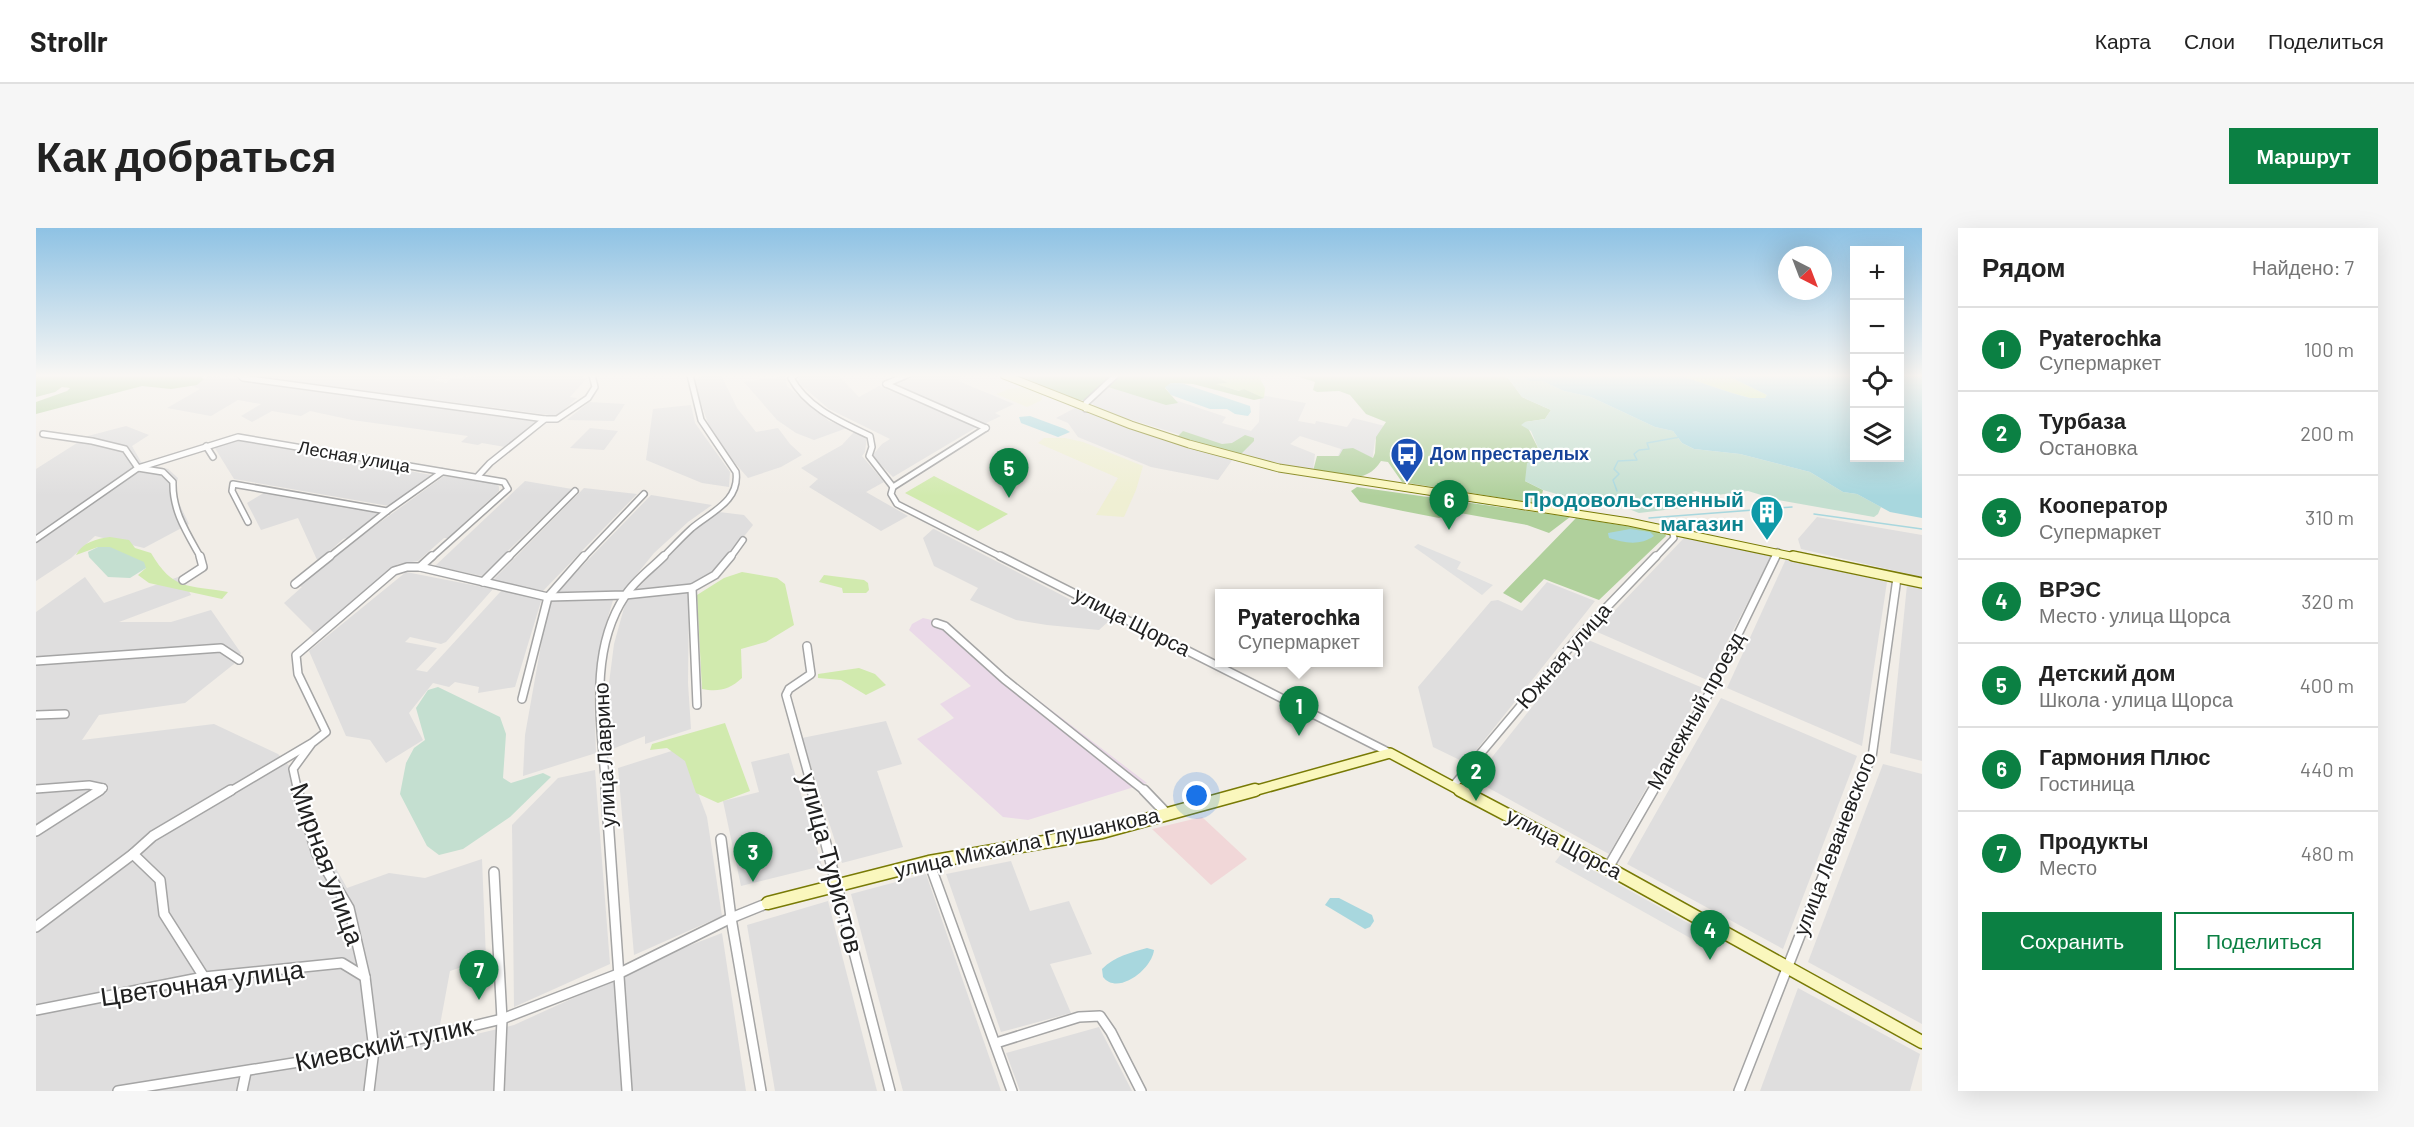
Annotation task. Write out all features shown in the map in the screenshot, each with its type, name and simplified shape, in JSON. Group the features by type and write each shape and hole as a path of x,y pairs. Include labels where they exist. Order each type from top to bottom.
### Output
{"main road":[{"path":"1104,415 1189,444 1301,472 1629,522 1922,584"},
{"name":"улица Щорса","path":"1390,753 1454,785 1789,966 1922,1042"},
{"name":"улица Михаила Глушанкова","path":"768,903 929,862 1102,832 1390,753"}],"street":[{"path":"518,415 557,419 563,415"},
{"name":"улица Лаврино","path":"627,1091 599,687 607,633 625,595 692,528 731,498 737,480 736,472 700,415"},
{"name":"улица Щорса","path":"830,415 870,436 872,447 869,456 892,486 891,494 897,504 1215,665"},
{"path":"892,486 986,428 957,415"},
{"path":"478,476 490,463 545,419"},
{"path":"43,434 92,441 124,449 138,468 163,472 173,482 171,494 181,522 204,562 199,571 183,580"},
{"name":"Лесная улица","path":"36,539 138,468 238,437 504,482 508,489 420,567"},
{"path":"206,446 213,457"},
{"path":"295,584 387,511 442,472"},
{"path":"248,522 232,491 233,484 387,511"},
{"path":"483,582 575,491"},
{"path":"522,699 548,597 558,583 644,494"},
{"name":"Южная улица","path":"1454,785 1581,634 1674,538 1672,530"},
{"path":"420,567 548,597 625,595 703,585 720,572 743,540"},
{"name":"Манежный проезд","path":"1608,868 1711,690 1778,552"},
{"name":"Мирная улица","path":"369,1091 375,1050 365,977 349,908 317,854 300,804 293,769 312,743 326,732 298,674 297,655 394,571 407,567 420,567"},
{"name":"улица Леваневского","path":"1739,1091 1848,810 1872,757 1897,578"},
{"path":"692,588 697,705"},
{"path":"936,623 945,626 1004,679 1147,792 1167,814"},
{"name":"улица Туристов","path":"807,646 811,674 789,689 786,696 838,884 890,1091"},
{"path":"36,661 221,648 239,660"},
{"name":"улица Щорса","path":"1220,667 1390,753"},
{"path":"36,715 65,714"},
{"path":"36,927 133,854 153,836 312,743"},
{"path":"36,789 89,785 104,788 36,831"},
{"path":"721,839 731,918 761,1091"},
{"path":"133,854 160,880 164,914 204,977"},
{"path":"929,862 1012,1091"},
{"path":"494,872 502,1019 499,1091"},
{"name":"Киевский тупик","path":"118,1091 155,1088 375,1050 502,1019 618,974 731,918 768,903"},
{"name":"Цветочная улица","path":"36,1010 204,977 342,963 365,977"},
{"path":"996,1043 1079,1017 1100,1016 1111,1032 1141,1091"},
{"path":"242,1091 246,1072"}],"shaded area":[{"path":"242,415 264,415 252,422"},
{"path":"330,415 499,415 540,421 505,447 461,442 468,436"},
{"path":"573,415 618,415 614,421 567,420"},
{"path":"652,415 693,415 695,423 730,472 729,487 702,483 646,460"},
{"path":"705,415 743,415 756,432 778,428 802,455 781,467 748,478 721,447"},
{"path":"773,415 822,415 829,421 847,428 814,440 796,433"},
{"path":"842,415 949,415 977,427 893,477 872,456 882,444 890,439"},
{"path":"964,415 1001,416 984,424"},
{"path":"1061,415 1094,415 1130,429 1233,459 1218,480 1151,467 1078,437 1068,423 1056,418"},
{"path":"1117,415 1221,415 1226,417 1222,423 1251,431 1259,422 1259,415 1301,415 1298,421 1315,424 1316,421 1347,427 1353,418 1385,426 1375,440 1372,462 1338,456 1341,449 1300,436 1290,444 1315,454 1313,470 1263,460"},
{"path":"126,426 149,435 132,446 141,462 168,469 178,478 174,493 189,524 144,548 95,536 71,558 36,581 36,469 88,436"},
{"path":"590,428 618,431 604,450 570,448"},
{"path":"854,432 867,436 865,452 862,456 884,482 866,492 908,516 881,531 809,487 818,479 801,468 842,445"},
{"path":"236,439 431,475 389,506 234,479 213,445"},
{"path":"444,476 497,484 499,491 448,538 444,538 418,561 398,564 314,633 284,603 302,587 298,586 357,539"},
{"path":"525,481 572,489 482,576 435,566"},
{"path":"584,488 637,494 543,591 493,580"},
{"path":"267,491 380,514 353,536 343,539 318,562 298,518 261,530 247,503"},
{"path":"651,495 712,505 688,522 654,553 623,591 557,592"},
{"path":"719,512 744,515 753,525 716,572 702,583 637,589 696,527"},
{"path":"1817,517 1922,535 1922,577 1801,549 1798,539"},
{"path":"933,529 1110,620 1099,630 1047,625 1016,620 970,600 978,588 934,566 923,538"},
{"path":"1685,537 1772,556 1707,680 1595,631"},
{"path":"1418,544 1461,562 1457,569 1493,585 1482,595 1414,547"},
{"path":"1786,559 1887,582 1862,746 1727,688"},
{"path":"406,572 493,589 446,642 441,644 410,637 405,642 437,648 416,670 427,672 501,591 542,598 515,687 478,693 479,687 455,682 449,687 433,683 409,713 423,740 386,763 370,740 346,736 309,651"},
{"path":"181,576 191,595 119,622 171,622 211,610 241,653 234,664 185,703 99,715 82,740 214,724 278,754 298,775 325,849 347,888 389,873 425,878 482,859 486,959 450,971 439,1043 514,1025 683,948 722,933 746,1091 36,1091 36,612 85,577 104,603"},
{"path":"1547,582 1595,601 1466,763 1433,747 1418,687 1491,601 1498,600 1522,611"},
{"path":"1907,585 1922,587 1922,761 1890,753"},
{"path":"689,592 688,683 691,729 645,744 645,736 610,750 608,691 614,644 627,597"},
{"path":"614,597 602,637 594,694 596,753 523,776 525,735 549,600"},
{"path":"923,618 949,624 995,667 1147,783 1028,820 1003,817 917,739 954,718 940,704 971,686 909,630 912,624"},
{"path":"1586,639 1703,688 1609,854 1474,780"},
{"path":"1721,698 1857,756 1783,949 1627,864"},
{"path":"886,721 902,764 877,771 903,847 842,863 802,738"},
{"path":"681,748 707,817 722,916 634,955 618,768"},
{"path":"789,753 822,866 741,886 723,801 759,792 751,762"},
{"path":"1883,764 1922,774 1922,1024 1808,962"},
{"path":"595,770 610,964 514,1007 512,825 558,778"},
{"path":"1202,817 1247,859 1211,885 1152,829"},
{"path":"1562,853 1713,937 1708,948 1555,862"},
{"path":"1011,861 1030,911 1069,901 1092,954 1050,964 1071,1013 1001,1032 946,874"},
{"path":"926,874 1001,1091 903,1091 851,894"},
{"path":"828,901 877,1091 775,1091 747,925"},
{"path":"1798,988 1920,1054 1910,1091 1760,1091"},
{"path":"1099,1027 1132,1091 1020,1091 1006,1053"}],"green space":[{"path":"1369,415 1547,415 1545,419 1525,422 1539,450 1552,458 1525,481 1543,490 1540,504 1402,482 1388,462 1381,461 1375,469 1359,477 1313,471 1317,456 1339,456 1343,449 1353,448 1373,458 1376,437 1386,422"},
{"path":"1547,415 1630,415 1655,427 1673,431 1682,443 1694,449 1740,454 1810,472 1843,492 1857,494 1881,507 1874,517 1778,500 1748,491 1709,496 1696,491 1692,492 1707,505 1639,513 1624,507 1591,504 1543,490 1525,481 1527,463 1537,458 1548,460 1551,457 1539,450 1531,431 1521,425 1525,422 1545,419"},
{"path":"1183,431 1222,444 1232,443 1245,435 1254,438 1254,441 1241,454 1236,455 1187,442 1178,436"},
{"path":"1044,438 1065,438 1083,442 1143,466 1136,490 1124,517 1096,515 1118,478 1038,443"},
{"path":"934,476 1008,514 978,531 905,493"},
{"path":"1357,487 1570,517 1549,533 1527,525 1460,513 1439,518 1360,502 1351,491"},
{"path":"1576,518 1664,532 1666,536 1599,600 1544,579 1521,603 1503,593"},
{"path":"110,537 129,540 135,548 151,553 167,574 183,584 228,592 222,599 149,583 138,575 146,568 98,547 76,555 90,542"},
{"path":"98,547 110,547 144,562 146,568 130,578 108,577 89,557 88,552"},
{"path":"742,572 777,578 785,584 794,625 766,642 741,649 742,678 733,685 723,689 702,689 697,595 724,578"},
{"path":"824,575 864,580 868,583 869,590 866,593 843,593 842,588 819,582"},
{"path":"859,668 875,674 886,685 866,695 841,680 818,678 818,674"},
{"path":"438,687 500,717 506,734 503,778 511,783 543,773 551,777 510,817 463,849 439,855 427,846 400,794 406,763 414,748 425,740 416,708 428,690"},
{"path":"725,723 750,791 718,803 696,793 685,761 667,748 650,750 652,744"}],"water":[{"path":"1630,415 1850,415 1850,462 1904,462 1904,415 1922,415 1922,518 1890,512 1857,494 1843,492 1810,472 1740,454 1694,449 1682,443 1673,431 1655,427"},
{"path":"1030,416 1070,432 1058,437 1021,423 1019,417"},
{"path":"1630,529 1650,532 1654,536 1632,543 1609,538 1608,533"},
{"path":"1330,898 1339,898 1372,915 1374,921 1370,927 1365,929 1325,905"},
{"path":"1147,948 1154,950 1152,957 1141,972 1133,978 1117,983 1109,982 1103,977 1102,969 1112,961"}],"waterway":[{"path":"1617,491 1613,480 1619,474 1614,469 1618,461 1637,460 1634,454 1639,450 1649,449 1647,443 1680,437"},
{"path":"1435,495 1460,500"},
{"path":"1473,502 1518,508"},
{"path":"1649,518 1792,507"},
{"path":"1814,514 1922,529"}],"place":[{"name":"Дом престарелых","path":"1407,483"},
{"name":"Детский дом","path":"1009,498"},
{"name":"Гармония Плюс","path":"1449,530"},
{"name":"Продовольственный магазин","path":"1767,541"},
{"name":"Pyaterochka","path":"1299,736"},
{"name":"Турбаза","path":"1476,801"},
{"name":"Кооператор","path":"753,882"},
{"name":"ВРЭС","path":"1710,960"},
{"name":"Продукты","path":"479,1000"}]}
